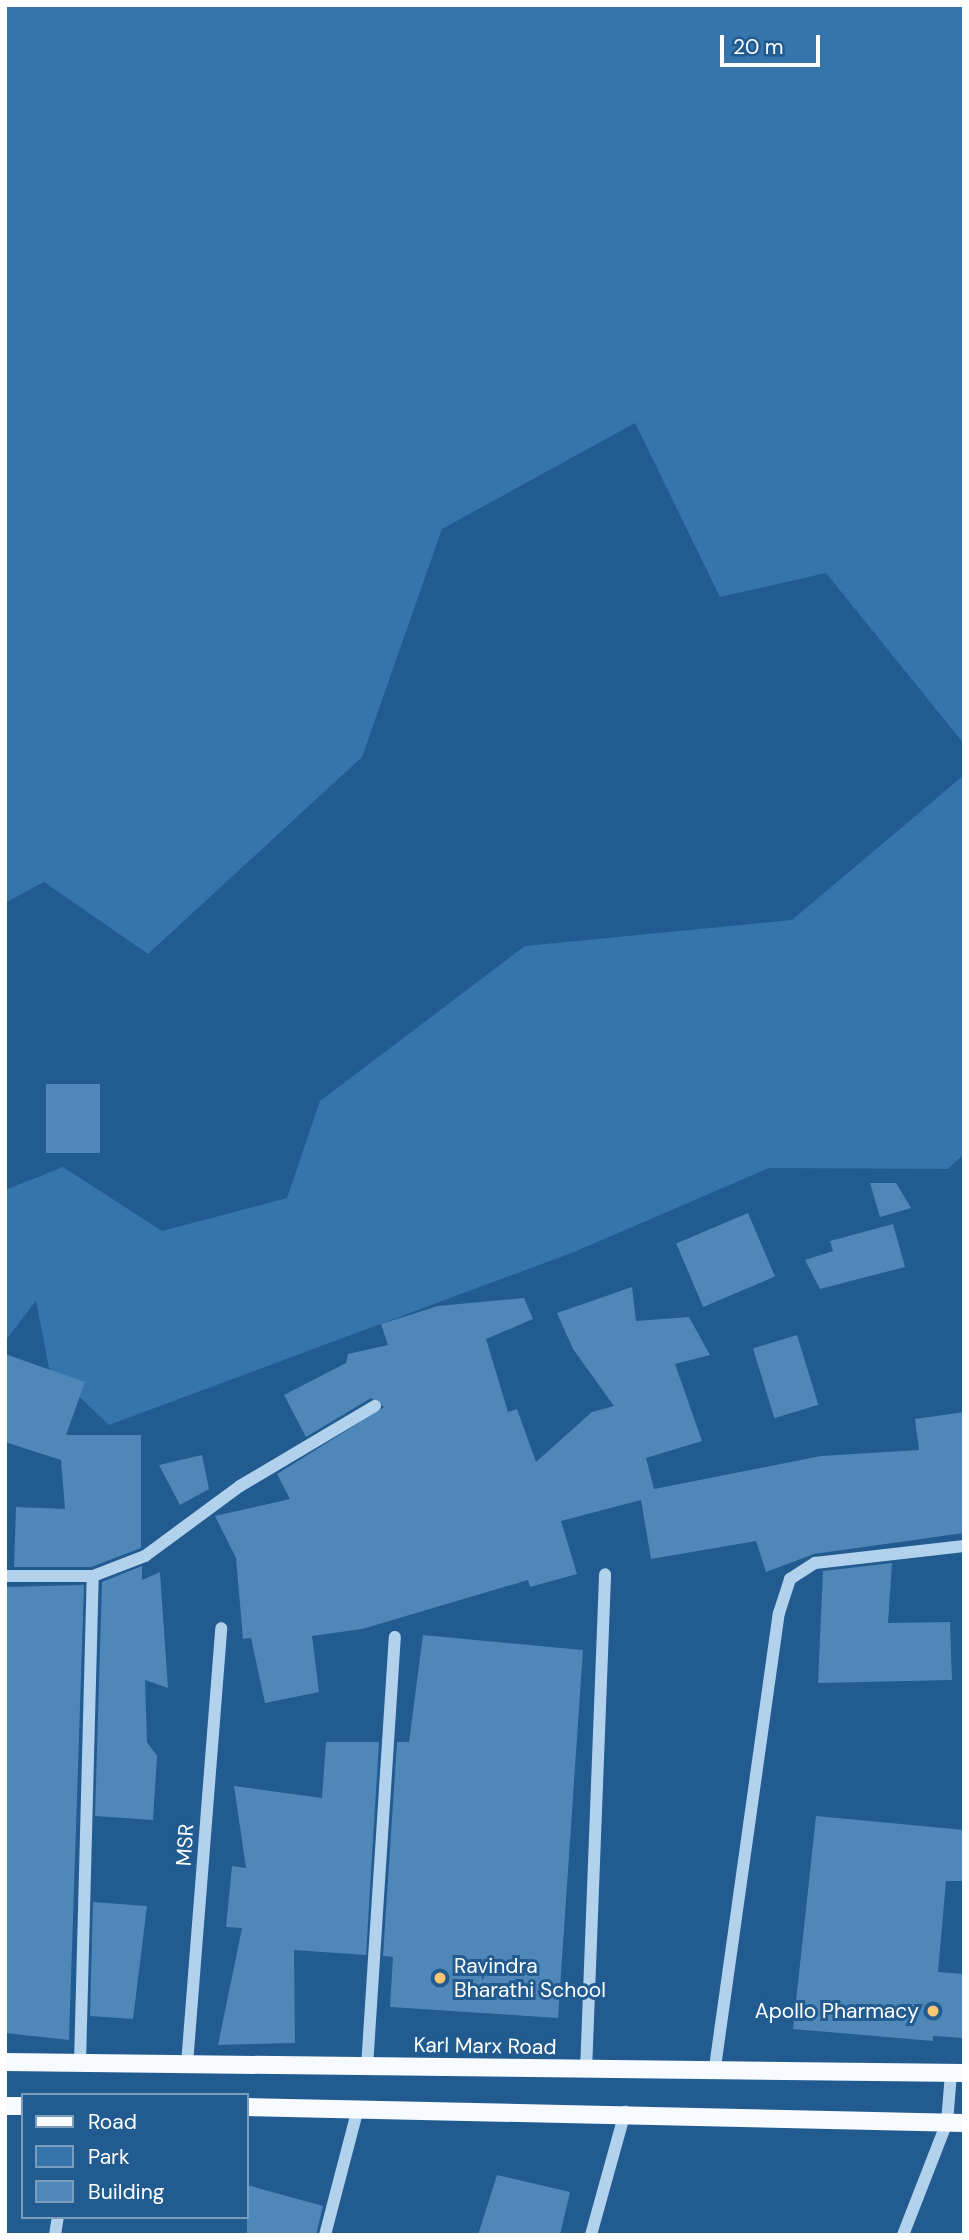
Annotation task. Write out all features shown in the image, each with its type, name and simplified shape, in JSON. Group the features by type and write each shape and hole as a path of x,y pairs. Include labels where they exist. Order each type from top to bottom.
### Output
{"main road":[{"name":"Karl Marx Road","path":"5,2062 586,2071 715,2067 957,2073"},
{"path":"248,2107 625,2112 956,2122"}],"street":[{"path":"5,1576 93,1576 145,1556 240,1486 375,1406"},
{"path":"715,2067 779,1613 790,1579 815,1563 964,1546"},
{"path":"586,2071 605,1574"},
{"path":"80,2063 93,1576"},
{"name":"MSR","path":"187,2064 221,1628"},
{"path":"367,2067 395,1637"},
{"path":"903,2235 956,2122 957,2073"},
{"path":"325,2235 358,2109"},
{"path":"591,2235 625,2112"}],"green space":[{"path":"5,5 964,5 964,744 826,573 720,597 635,423 442,529 362,757 148,954 44,882 5,903"},
{"path":"964,775 964,1154 948,1169 769,1168 574,1252 109,1425 49,1368 36,1301 5,1341 5,1190 63,1167 162,1231 287,1198 320,1101 525,946 792,920"}],"building":[{"path":"46,1084 100,1084 100,1153 46,1153"},
{"path":"870,1183 896,1183 911,1208 880,1217"},
{"path":"748,1213 775,1277 703,1307 676,1243"},
{"path":"893,1224 905,1267 820,1289 805,1260 833,1251 830,1241"},
{"path":"632,1287 636,1321 689,1317 710,1355 675,1364 702,1441 646,1458 654,1489 821,1456 919,1450 915,1419 964,1412 964,1533 814,1554 766,1572 756,1541 651,1559 641,1500 561,1521 577,1574 530,1587 528,1580 362,1629 312,1636 319,1692 265,1703 251,1638 243,1639 236,1558 215,1516 290,1499 277,1474 384,1407 371,1398 306,1437 284,1395 346,1363 348,1354 388,1345 381,1324 438,1306 524,1298 533,1319 486,1339 508,1412 517,1409 536,1462 592,1412 614,1406 573,1349 557,1313"},
{"path":"797,1335 818,1405 774,1418 753,1348"},
{"path":"5,1354 85,1382 66,1435 141,1435 141,1548 91,1567 14,1567 16,1507 65,1509 61,1460 5,1442"},
{"path":"202,1455 209,1489 180,1505 159,1465"},
{"path":"892,1563 888,1623 950,1622 952,1680 818,1683 823,1571"},
{"path":"142,1566 142,1580 160,1572 168,1688 145,1680 147,1742 157,1756 153,1820 95,1816 102,1582"},
{"path":"84,1585 69,2040 5,2033 5,1587"},
{"path":"423,1635 583,1650 558,2018 390,2007 393,1957 383,1956 397,1742 409,1742"},
{"path":"326,1742 379,1742 366,1955 294,1950 295,2043 218,2045 242,1928 226,1927 232,1866 246,1868 234,1786 322,1798"},
{"path":"816,1816 964,1830 964,1881 946,1881 938,1972 964,1974 964,2038 933,2036 933,2041 793,2029"},
{"path":"93,1902 147,1906 133,2019 90,2016"},
{"path":"497,2175 570,2192 560,2235 478,2235"},
{"path":"248,2185 323,2206 316,2235 247,2235"}],"place":[{"name":"Ravindra Bharathi School","path":"440,1978"},
{"name":"Apollo Pharmacy","path":"933,2011"}]}
